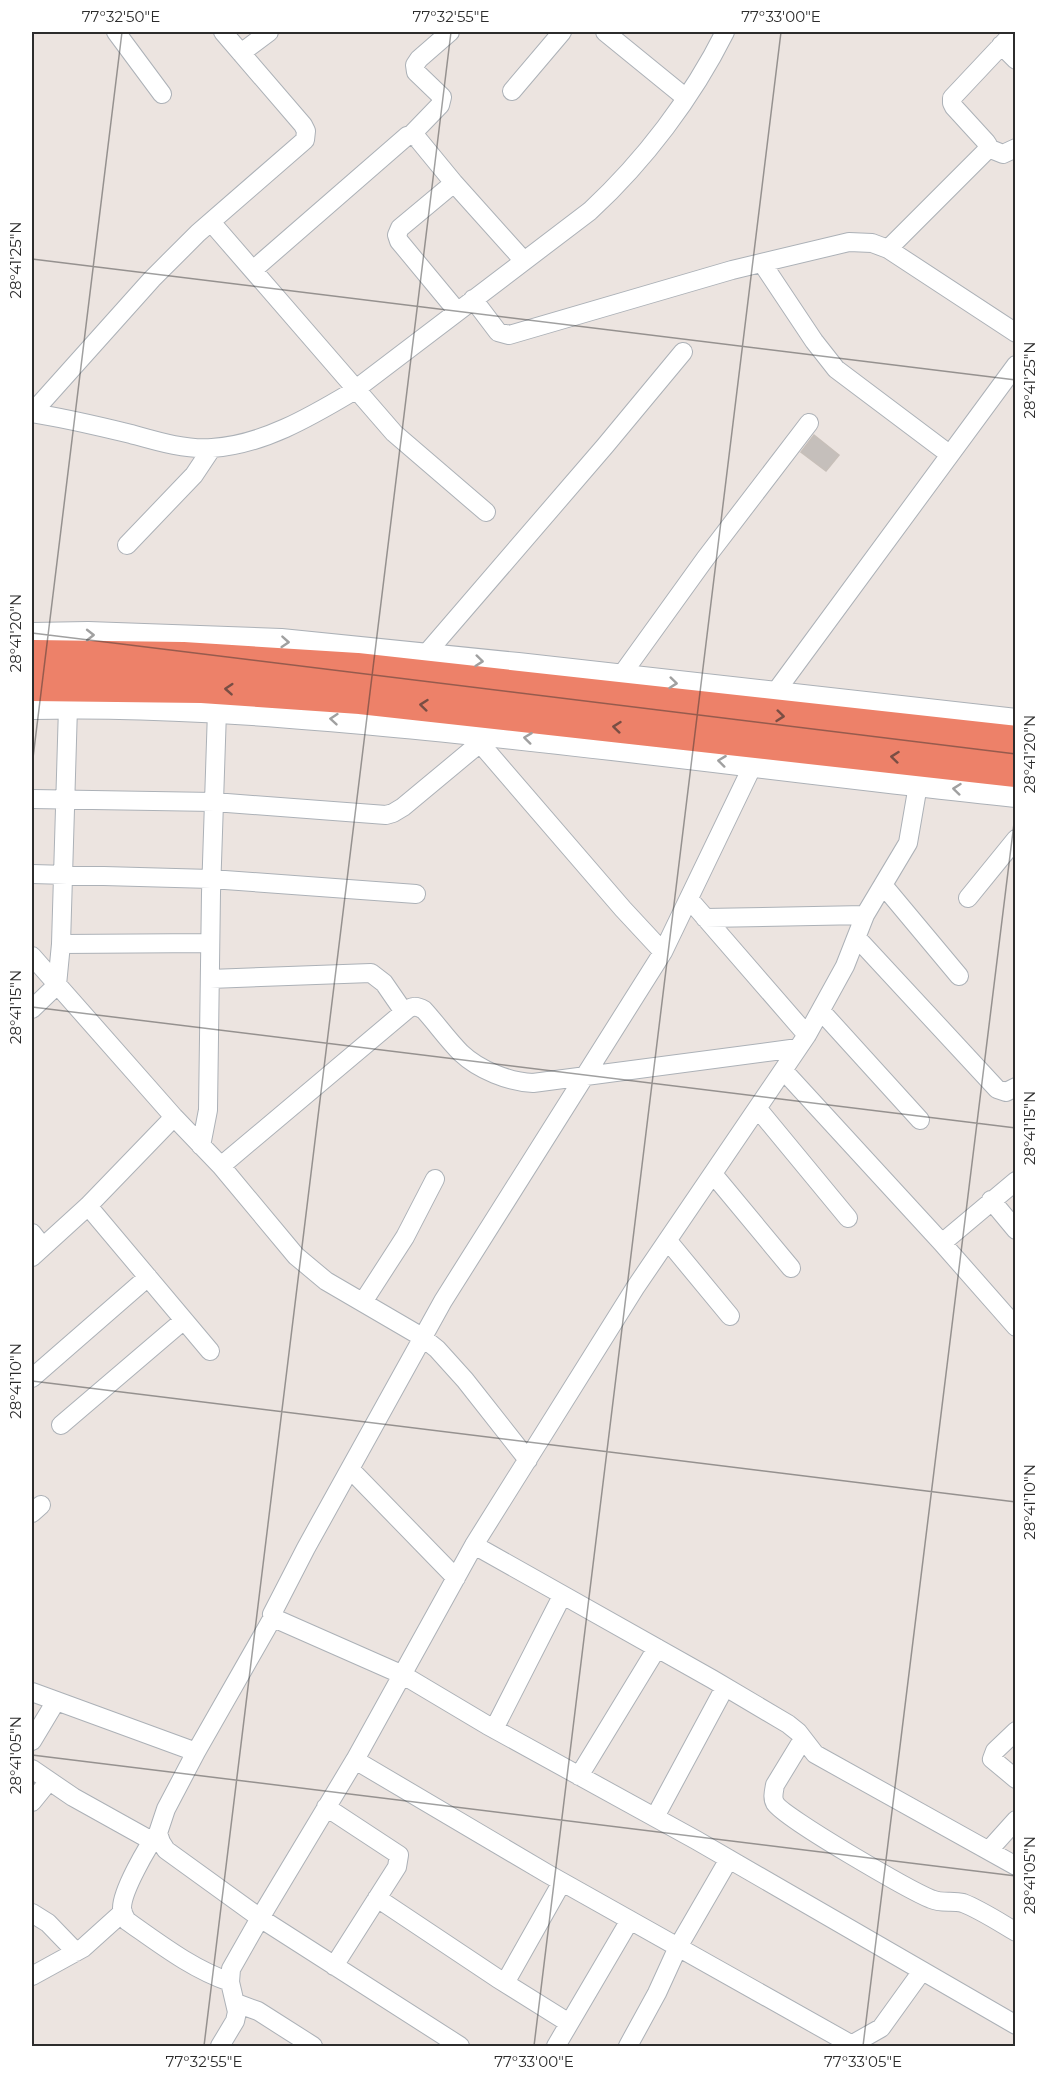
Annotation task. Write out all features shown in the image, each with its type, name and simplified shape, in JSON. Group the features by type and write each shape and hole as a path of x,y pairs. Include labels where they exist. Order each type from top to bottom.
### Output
{"highway":[{"path":"32,656 183,658 357,669 1016,742"},
{"path":"32,685 202,687 360,698 1016,771"}],"main road":[{"path":"32,635 99,634 281,641 1016,721"},
{"path":"32,707 217,711 321,718 475,737 1016,795"}],"street":[{"path":"116,32 162,94"},
{"path":"32,413 152,279 211,222 305,140 307,136 303,125 223,32"},
{"path":"241,52 269,32"},
{"path":"253,270 391,149 411,135 440,105 442,97 416,72 415,65 450,32"},
{"path":"512,91 562,32"},
{"path":"604,32 686,98"},
{"path":"32,413 72,420 162,442 212,448 256,439 319,412 356,389 590,211 643,154 686,98 725,32"},
{"path":"1014,32 955,93 952,103 986,142 988,148 1003,154 1016,148"},
{"path":"1000,45 1016,60"},
{"path":"411,135 417,138 524,261"},
{"path":"888,249 988,148"},
{"path":"454,183 400,228 397,235 399,241 457,311"},
{"path":"211,222 394,433 486,512"},
{"path":"473,299 498,332 509,335 762,263 849,242 866,242 888,249 1016,333"},
{"path":"762,263 814,341 836,369 949,454"},
{"path":"425,655 683,352"},
{"path":"774,694 1016,365"},
{"path":"620,677 705,559 809,423"},
{"path":"127,545 194,475 212,448"},
{"path":"32,1010 57,985 61,944 68,707"},
{"path":"201,1146 208,1110 211,879 217,711"},
{"path":"32,800 214,802 374,814 393,813 475,737 663,952"},
{"path":"230,1982 212,1976 190,1964 127,1922 123,1912 123,1901 133,1877 196,1752 273,1617 273,1611 422,1337 486,1230 663,952 753,765"},
{"path":"220,2046 235,2021 237,2012 230,1982 231,1969 355,1760 474,1545 629,1298 784,1071 821,1011 845,966 865,915 908,843 918,785"},
{"path":"968,898 1016,839"},
{"path":"32,874 211,879 416,894"},
{"path":"883,885 959,976"},
{"path":"689,899 803,1042"},
{"path":"705,918 865,915"},
{"path":"857,938 997,1089 1012,1094"},
{"path":"61,944 210,944"},
{"path":"32,956 174,1117 221,1166 305,1265 326,1281 422,1337 446,1358 465,1380 528,1460"},
{"path":"210,979 371,973 384,983 404,1012"},
{"path":"221,1166 412,1007 418,1006 424,1010 461,1053 478,1065 512,1081 533,1083 803,1042"},
{"path":"821,1011 920,1120"},
{"path":"784,1071 942,1242 1016,1328"},
{"path":"758,1109 849,1218"},
{"path":"35,1246 88,1206 174,1117"},
{"path":"713,1174 791,1268"},
{"path":"363,1302 405,1237 435,1179"},
{"path":"942,1242 1016,1181"},
{"path":"992,1200 1016,1230"},
{"path":"88,1206 210,1351"},
{"path":"668,1241 730,1316"},
{"path":"32,1378 148,1277"},
{"path":"61,1425 184,1320"},
{"path":"350,1469 456,1578"},
{"path":"474,1545 788,1724 798,1732 815,1754 1016,1866"},
{"path":"494,1729 562,1596"},
{"path":"273,1617 403,1675 494,1729 729,1859 1016,2025"},
{"path":"579,1776 657,1648"},
{"path":"655,1817 725,1687"},
{"path":"32,1692 196,1752"},
{"path":"32,1741 56,1701"},
{"path":"1016,1731 995,1751 992,1759 1016,1779"},
{"path":"803,1739 776,1785 773,1794 775,1804 799,1822 910,1890 937,1902 962,1903 1016,1932"},
{"path":"355,1760 562,1882 678,1947 823,2039 852,2046 881,2028 921,1971"},
{"path":"32,1769 73,1797 155,1837 166,1850 260,1918 460,2046"},
{"path":"32,1802 49,1781"},
{"path":"326,1808 399,1855 397,1867 334,1966"},
{"path":"989,1850 1016,1820"},
{"path":"628,2046 657,1993 678,1947 729,1859"},
{"path":"505,1983 562,1882"},
{"path":"377,1898 569,2023"},
{"path":"32,1976 76,1952 123,1912"},
{"path":"32,1913 48,1923 76,1952"},
{"path":"556,2046 630,1920"},
{"path":"236,2003 258,2011 313,2046"}],"building":[{"path":"814,435 839,455 826,471 801,452"}]}
